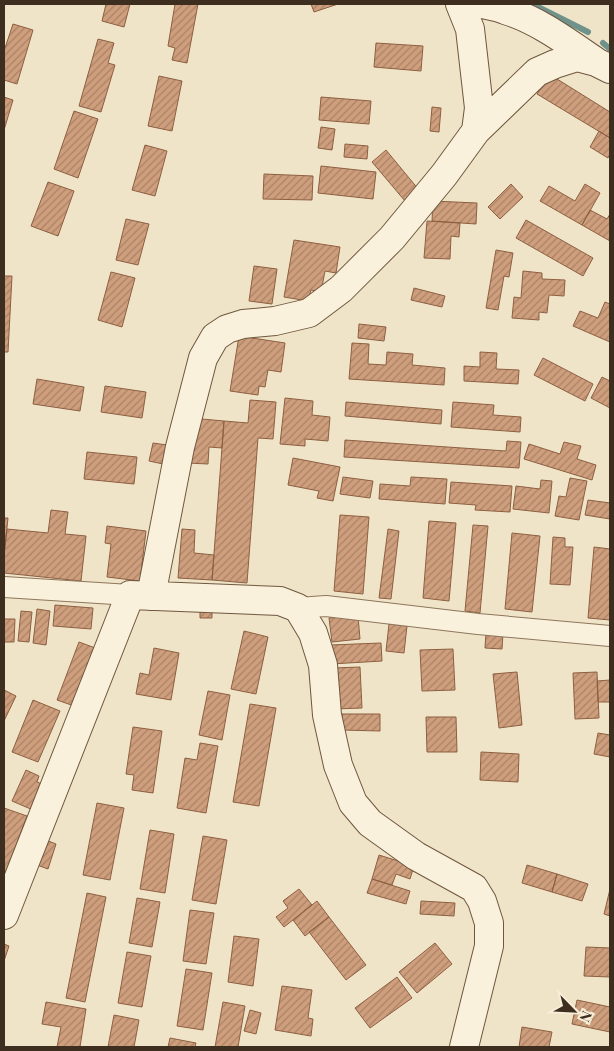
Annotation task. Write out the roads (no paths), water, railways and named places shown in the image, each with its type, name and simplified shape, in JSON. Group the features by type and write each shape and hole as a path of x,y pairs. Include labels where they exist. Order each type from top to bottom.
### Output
{"street":[{"path":"460,4 470,29 479,108 476,131"},
{"path":"482,4 506,10 552,32 603,65"},
{"path":"4,915 140,596 203,358 215,337 227,329 243,324 275,321 309,313 342,289 392,238 444,175 476,131 536,72 577,57 603,65"},
{"path":"4,587 140,596 280,601 298,608 326,606 478,624 610,636"},
{"path":"298,608 313,633 323,665 327,715 338,765 353,803 370,822 416,856 474,888 482,901 488,923 490,946 464,1047"}],"waterway":[{"path":"532,4 588,32"},
{"path":"603,43 610,49"}]}
